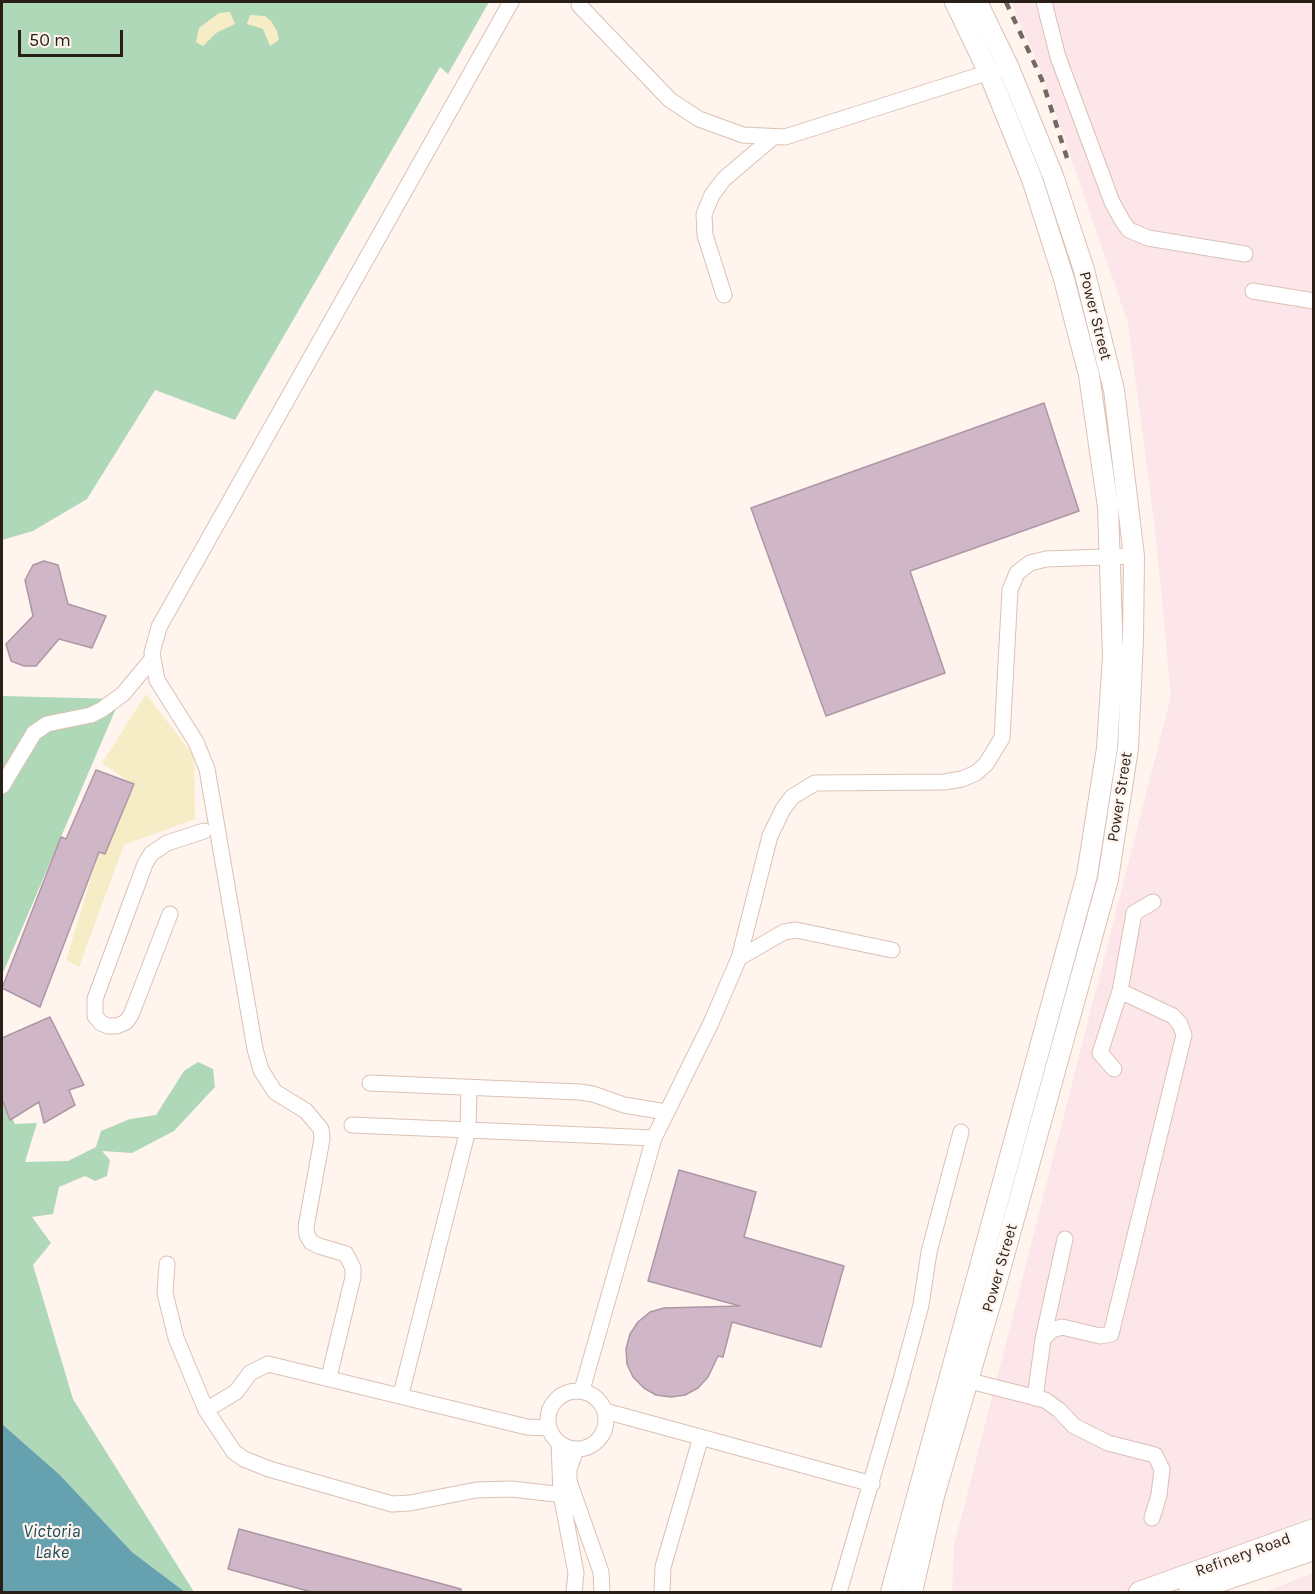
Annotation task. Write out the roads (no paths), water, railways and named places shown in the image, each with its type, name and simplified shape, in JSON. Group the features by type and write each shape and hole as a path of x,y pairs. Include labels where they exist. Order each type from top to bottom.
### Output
{"main road":[{"name":"Power Street","path":"891,1593 958,1378 1033,1115 1108,879 1128,748 1134,555 1114,390 1084,270 1053,176 998,70 955,2"},
{"name":"Power Street","path":"977,2 1064,279 1089,375 1108,507 1113,657 1107,748 1087,875 1033,1115"},
{"path":"1032,179 1053,176"},
{"path":"1107,748 1128,748"},
{"name":"Power Street","path":"912,1593 958,1378"},
{"path":"927,1593 934,1496"},
{"path":"1307,1531 1309,1551"},
{"name":"Refinery Road","path":"1139,1593 1307,1531"},
{"name":"Refinery Road","path":"1189,1593 1309,1551"}],"street":[{"path":"329,1377 353,1277 353,1268 346,1254 319,1246 311,1242 307,1235 306,1227 322,1139 321,1129 306,1112 275,1092 261,1070 255,1049 207,769 196,742 157,680 153,658 159,627 511,2"},
{"path":"1044,2 1058,57 1112,202 1122,222 1129,230 1148,238 1245,254"},
{"path":"579,5 670,100 687,112 726,130 772,138 807,131 998,70"},
{"path":"724,296 705,236 704,214 712,195 724,179 772,138"},
{"path":"1253,291 1314,301"},
{"path":"582,1390 654,1138 711,1023 739,958 770,836 792,797 815,783 944,782 962,779 976,773 986,764 1002,738 1010,590 1017,573 1030,563 1046,559 1134,555"},
{"path":"2,786 34,733 47,724 91,716 101,710 123,694 153,658"},
{"path":"170,914 131,1015 126,1022 117,1026 101,1023 95,1016 95,999 145,864 151,854 167,843 204,831"},
{"path":"1114,1069 1100,1053 1120,991 1134,914 1153,902"},
{"path":"739,958 784,932 796,930 892,950"},
{"path":"1043,1339 1052,1330 1062,1327 1100,1336 1111,1334 1184,1035 1173,1016 1120,991"},
{"path":"370,1083 593,1094 624,1105 666,1112"},
{"path":"401,1394 468,1130 469,1087"},
{"path":"352,1125 654,1138"},
{"path":"839,1593 872,1484 921,1305 929,1252 961,1132"},
{"path":"1035,1398 1043,1339 1065,1239"},
{"path":"167,1264 165,1293 169,1316 206,1410 234,1452 244,1459 269,1469 392,1504 418,1502 476,1490 512,1489 567,1495"},
{"path":"206,1410 236,1392 250,1373 268,1364 527,1426 549,1428"},
{"path":"958,1378 1045,1400 1059,1410 1074,1426 1108,1443 1155,1455 1162,1469 1159,1495 1152,1518"},
{"path":"559,1443 576,1450 594,1444 601,1438 605,1430 605,1411 596,1397 582,1390 562,1394 555,1400 547,1419 549,1428 559,1443 576,1573 574,1593"},
{"path":"605,1411 872,1484"},
{"path":"662,1593 663,1567 701,1437"},
{"path":"576,1450 569,1469 567,1495 601,1572 603,1593"}],"water":[{"name":"Victoria Lake","path":"2,1424 60,1475 132,1552 185,1592 2,1592"}],"railway":[{"path":"1006,2 1042,80 1067,158"}]}
